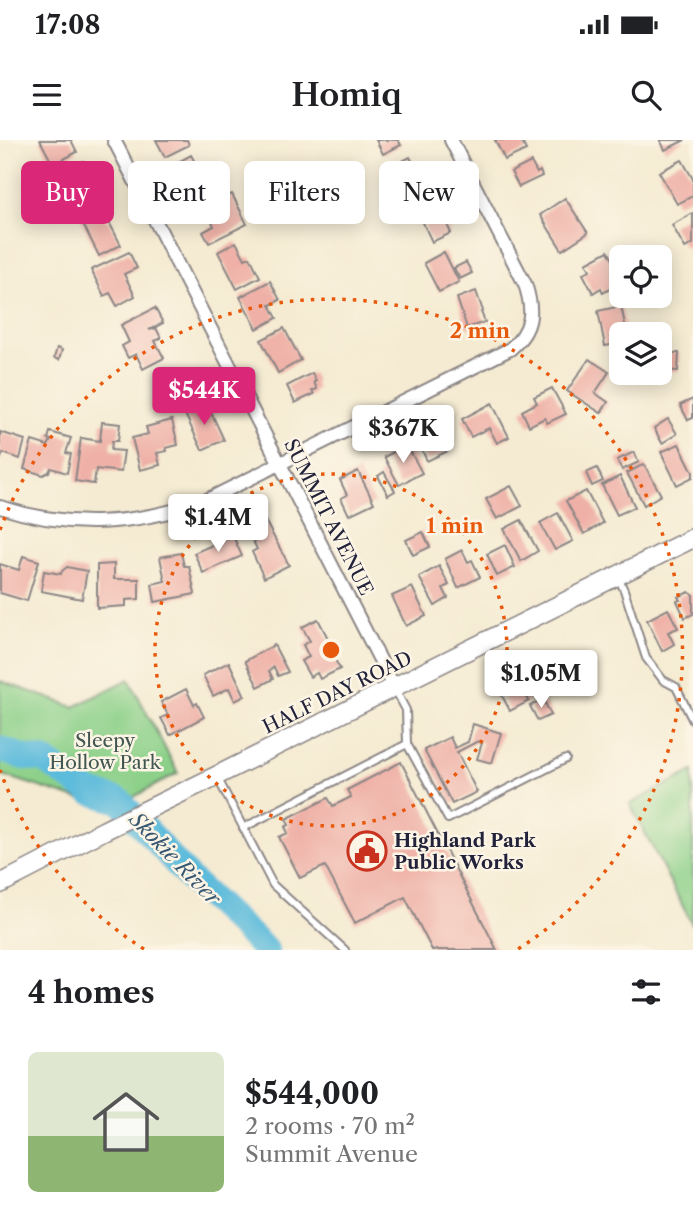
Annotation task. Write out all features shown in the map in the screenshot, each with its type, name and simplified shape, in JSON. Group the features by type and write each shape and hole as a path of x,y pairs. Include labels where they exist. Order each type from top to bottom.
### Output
{"main road":[{"name":"HALF DAY ROAD","path":"0,884 693,538"}],"street":[{"name":"SUMMIT AVENUE","path":"114,140 394,687"},
{"path":"0,507 46,519 91,523 124,521 170,513 203,502 510,349 526,332 530,314 529,296 451,140"}],"lane":[{"path":"617,576 646,658 663,680 676,687 693,721"},
{"path":"394,687 406,710 407,744 448,819 566,759"},
{"path":"243,828 407,744"},
{"path":"216,776 273,885 345,950"}],"green space":[{"name":"Sleepy Hollow Park","path":"129,679 178,773 110,810 0,774 0,681 74,707"},
{"path":"693,771 693,926 630,804"}],"building":[{"path":"40,140 71,140 77,152 60,161 51,161"},
{"path":"156,140 187,140 189,145 165,157"},
{"path":"376,140 398,140 401,145 383,154"},
{"path":"495,140 521,140 526,150 505,160"},
{"path":"660,140 685,140 665,150"},
{"path":"191,155 194,161 180,161"},
{"path":"682,160 693,179 693,196 677,204 659,172"},
{"path":"531,162 542,176 519,187 511,172"},
{"path":"232,194 244,218 244,224 247,224 209,243 203,232 214,226 213,224 230,224"},
{"path":"565,198 588,233 562,250 540,215"},
{"path":"693,213 693,244 685,248 672,225"},
{"path":"83,224 110,224 121,245 99,256"},
{"path":"424,224 447,224 451,233 432,242"},
{"path":"236,242 245,259 250,257 260,277 237,289 218,252"},
{"path":"608,251 609,289 603,293 601,288 593,293 583,274 590,270 586,263"},
{"path":"129,252 137,268 124,274 135,296 117,306 110,293 104,296 91,270"},
{"path":"444,252 459,282 439,292 424,263"},
{"path":"466,262 472,273 460,279 454,268"},
{"path":"270,281 280,300 270,305 277,318 257,329 240,297"},
{"path":"476,291 485,322 467,328 457,298"},
{"path":"155,308 163,323 149,330 156,328 161,338 155,341 164,358 143,369 136,354 128,358 122,346 129,342 121,325"},
{"path":"621,308 624,322 609,322 609,345 605,346 598,311"},
{"path":"284,328 301,360 278,373 261,340"},
{"path":"57,348 62,350 59,360 54,358"},
{"path":"672,353 679,353 678,371 672,371"},
{"path":"589,359 609,372 595,393 608,402 601,413 567,391"},
{"path":"312,373 317,389 312,391 314,394 295,403 287,386"},
{"path":"552,388 566,414 547,423 545,418 529,426 522,411 537,403 534,397"},
{"path":"693,399 693,418 688,420 680,405"},
{"path":"203,403 208,414 211,412 224,440 202,450 184,412"},
{"path":"492,403 509,437 497,443 489,428 471,437 462,419"},
{"path":"668,419 677,434 662,443 654,428"},
{"path":"172,420 178,445 157,453 160,465 140,470 132,438 148,434 146,427"},
{"path":"102,422 120,424 118,441 112,441 111,450 124,451 121,472 96,469 94,484 75,481 81,438 100,441"},
{"path":"438,427 448,451 427,461 416,437"},
{"path":"0,432 25,440 20,459 3,453 0,460"},
{"path":"50,432 71,438 66,453 71,454 67,473 51,468 43,475 24,469 32,441 48,446 51,440 48,439"},
{"path":"679,444 693,477 677,485 661,452"},
{"path":"407,445 422,473 399,485 384,457"},
{"path":"634,452 639,462 622,470 617,460"},
{"path":"644,464 661,495 644,505 627,473"},
{"path":"597,468 603,481 592,486 586,473"},
{"path":"358,471 374,503 349,515 341,498 347,495 340,480"},
{"path":"384,472 395,491 388,495 378,476"},
{"path":"620,476 635,507 617,515 602,485"},
{"path":"511,486 522,506 497,519 486,499"},
{"path":"586,491 603,523 584,534 566,501"},
{"path":"558,513 573,541 555,550 540,523"},
{"path":"262,515 289,565 264,578 252,552 257,549 247,523"},
{"path":"521,520 538,551 521,561 504,529"},
{"path":"423,532 430,547 413,555 406,540"},
{"path":"232,534 242,556 203,573 194,553"},
{"path":"505,545 515,567 497,576 487,554"},
{"path":"462,550 468,562 472,560 480,577 458,588 445,559"},
{"path":"181,553 184,566 189,566 195,594 155,602 152,584 165,581 160,557"},
{"path":"23,556 39,561 27,601 0,593 0,564 19,570"},
{"path":"114,564 114,579 139,579 139,599 126,600 126,606 97,608 97,565"},
{"path":"439,566 449,585 443,588 448,598 435,606 419,577"},
{"path":"67,567 87,571 82,599 41,591 44,571 61,574"},
{"path":"412,587 426,616 406,626 392,596"},
{"path":"689,592 693,595 693,614 685,618 677,601 680,600 678,597"},
{"path":"668,609 678,628 668,632 674,644 662,651 647,620"},
{"path":"318,619 335,652 332,654 340,669 320,679 317,673 310,677 301,661 309,657 303,645 310,641 302,627"},
{"path":"274,645 288,672 278,676 274,667 269,671 273,679 258,687 245,661"},
{"path":"229,662 245,696 235,701 229,688 213,696 203,675"},
{"path":"522,679 529,693 526,695 529,701 510,711 499,690"},
{"path":"186,689 204,717 170,735 161,718 168,715 161,702"},
{"path":"543,699 551,715 538,721 530,706"},
{"path":"473,724 501,733 492,763 477,759 482,743 478,741 457,752 477,792 452,804 424,750 450,737 455,748 468,742"},
{"name":"Highland Park Public Works","path":"401,762 497,950 432,950 405,897 355,923 325,866 300,878 279,837 288,833 285,827 289,825 286,819 328,798 333,806 351,797 347,790"}],"waterway":[{"name":"Skokie River","path":"0,749 23,757 44,760 90,792 120,801 190,879 266,950"}],"place":[{"name":"Highland Park Public Works","path":"367,851"}]}
